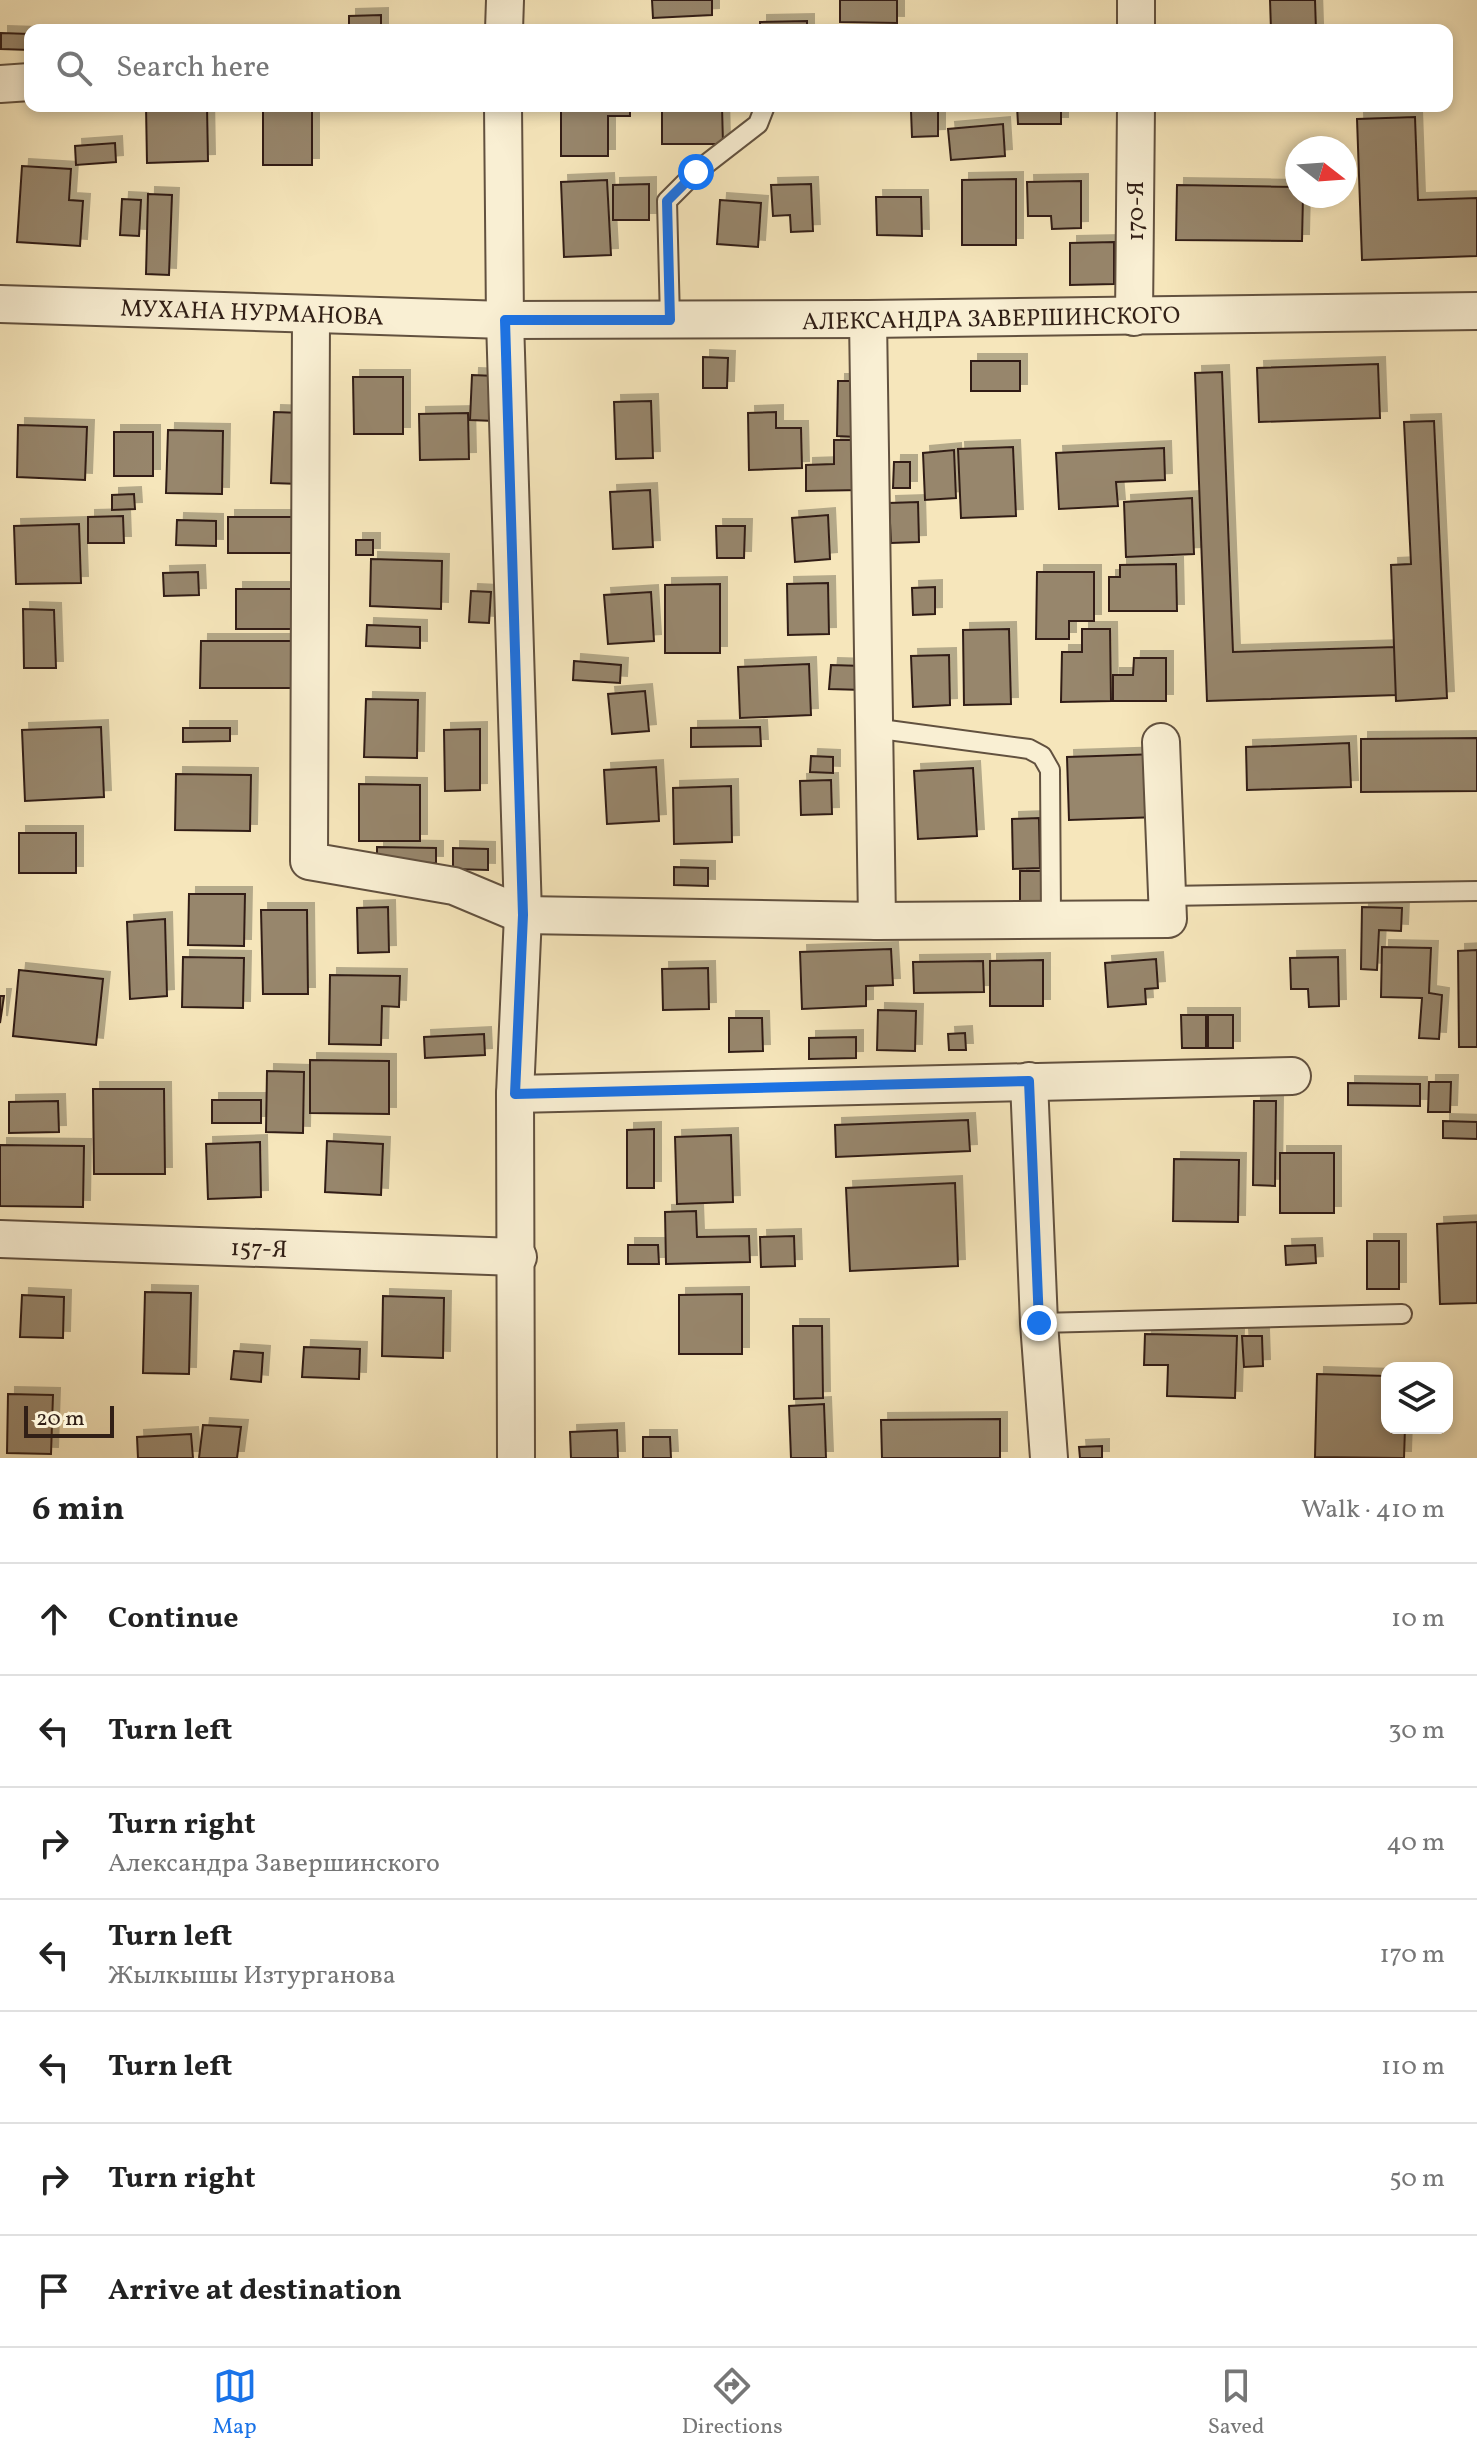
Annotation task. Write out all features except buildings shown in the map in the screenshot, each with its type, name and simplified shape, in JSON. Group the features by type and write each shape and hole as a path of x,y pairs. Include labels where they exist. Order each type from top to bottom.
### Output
{"street":[{"path":"504,24 505,0"},
{"path":"1136,0 1136,24"},
{"path":"0,84 24,82"},
{"path":"503,112 505,320 523,915 515,1094 518,1257 516,1458"},
{"name":"170-Я","path":"1134,317 1136,112"},
{"name":"МУХАНА НУРМАНОВА","path":"0,304 505,320"},
{"name":"АЛЕКСАНДРА ЗАВЕРШИНСКОГО","path":"505,320 1134,317 1477,311"},
{"path":"311,314 309,861 454,886 523,915 877,921 1168,919 1161,742"},
{"path":"868,319 877,921"},
{"path":"515,1094 1292,1076"},
{"path":"1029,1081 1039,1323 1049,1458"},
{"name":"157-Я","path":"0,1239 518,1257"}],"lane":[{"path":"670,320 667,201 696,172 758,124 763,112"},
{"path":"873,728 1029,749 1042,756 1050,770 1051,918"},
{"path":"1166,896 1477,891"},
{"path":"1039,1323 1402,1314"}],"route":[{"path":"696,172 667,201 670,320 505,320 523,915 515,1094 1029,1081 1039,1323"}]}
